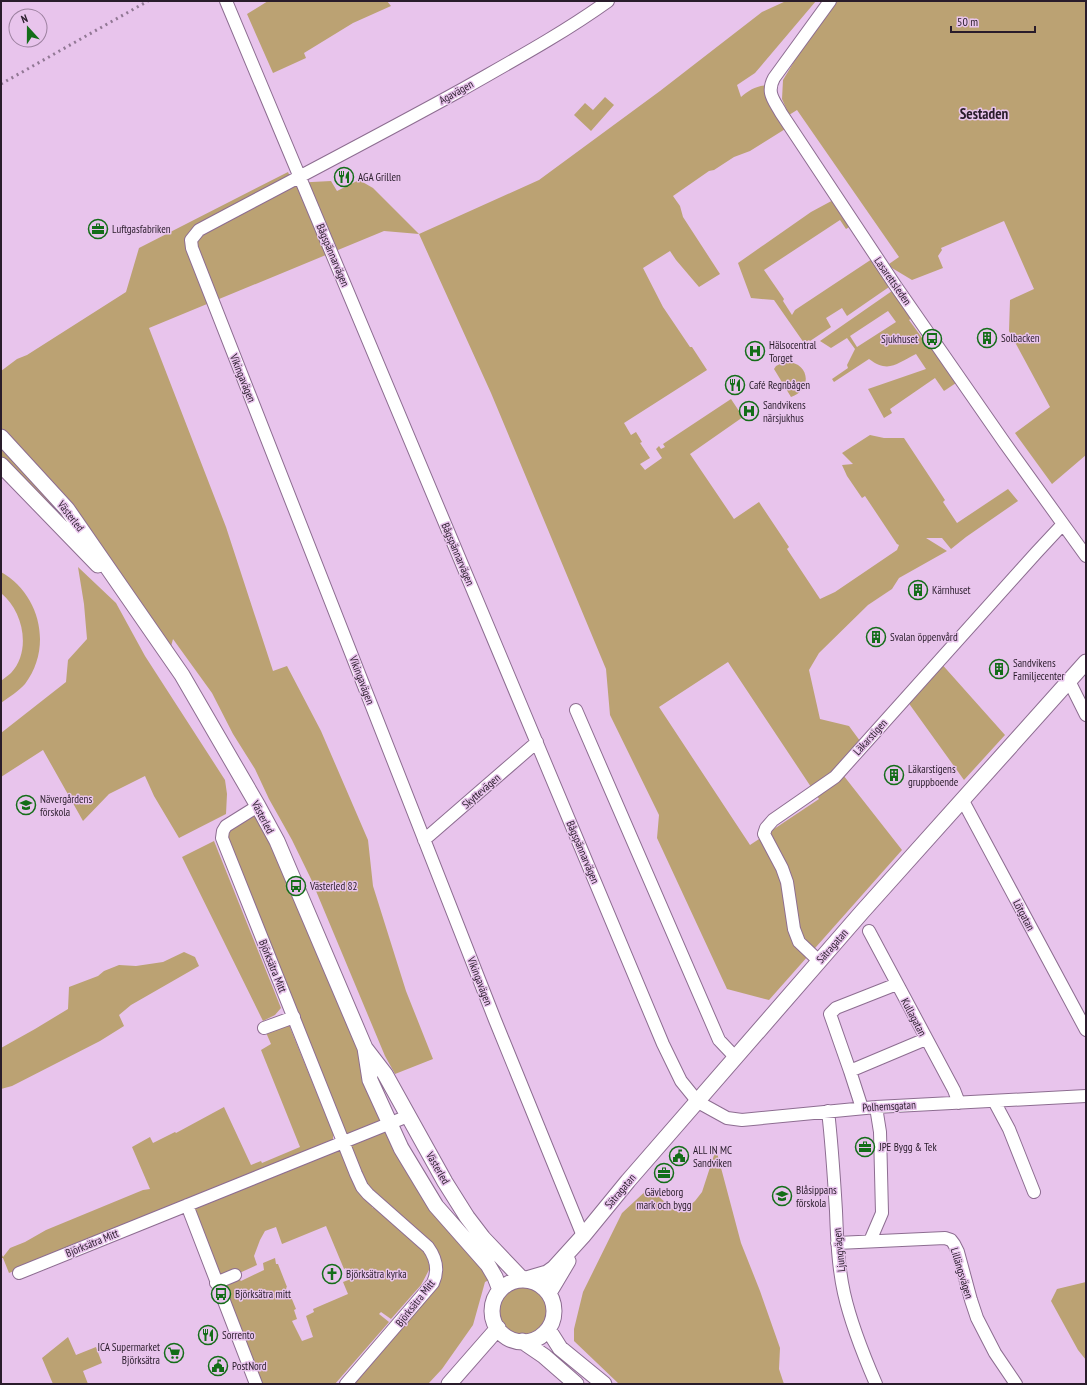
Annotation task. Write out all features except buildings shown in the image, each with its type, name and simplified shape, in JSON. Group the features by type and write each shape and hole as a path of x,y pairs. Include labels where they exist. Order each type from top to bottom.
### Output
{"street":[{"name":"Bågspännarvägen","path":"226,1 671,1062 684,1086 698,1102"},
{"name":"Agavägen","path":"300,176 434,105 534,49 608,1"},
{"name":"Lasarettsleden","path":"830,1 774,78 770,90 772,97 781,113 895,285 1086,556"},
{"name":"Vikingavägen","path":"300,176 199,230 191,240 192,248 495,1020 584,1236"},
{"name":"Västerled","path":"1,437 67,509 182,675 258,806 276,841 300,893 365,1048 370,1080 401,1148 434,1202 488,1266 495,1277 500,1290"},
{"name":"Västerled","path":"1,465 131,601"},
{"name":"Läkarstigen","path":"819,961 799,942 794,929 787,882 782,868 764,834 766,828 773,820 835,777 1063,524"},
{"name":"Sätragatan","path":"523,1280 547,1273 554,1268 584,1236 624,1186 819,961 962,799 1086,662"},
{"path":"1069,681 1086,715"},
{"path":"576,710 719,1040 736,1058"},
{"name":"Skyttevägen","path":"424,840 537,742"},
{"name":"Lötgatan","path":"962,799 1086,1030"},
{"name":"Björksätra Mitt","path":"258,806 226,826 223,831 222,838 362,1187 374,1200 428,1247 436,1262 436,1271 433,1283 346,1384"},
{"name":"Kullagatan","path":"869,931 954,1090 958,1103"},
{"path":"862,1108 830,1014 836,1008 897,984"},
{"path":"264,1028 294,1017"},
{"path":"850,1071 926,1039"},
{"name":"Västerled","path":"365,1048 385,1074 445,1182 467,1217 483,1238 523,1280"},
{"name":"Polhemsgatan","path":"698,1102 727,1118 742,1120 876,1106 1086,1096"},
{"path":"994,1101 1008,1129 1034,1192"},
{"path":"870,1241 882,1213 880,1132 876,1106"},
{"name":"Ljungvägen","path":"828,1111 832,1142 837,1243 844,1291 849,1316 876,1384"},
{"name":"Björksätra Mitt","path":"19,1273 408,1116"},
{"path":"187,1205 256,1384"},
{"name":"Sätragatan","path":"548,1293 584,1236"},
{"name":"Lillängsvägen","path":"837,1243 945,1238 951,1240 958,1252 977,1318 995,1353 1016,1384"},
{"path":"216,1282 235,1275"},
{"path":"523,1280 535,1282 545,1288 554,1304 554,1311 552,1323 541,1336 532,1340 522,1341 509,1338 496,1323 494,1303 500,1290 508,1284 523,1280"},
{"path":"451,1382 496,1323"},
{"path":"548,1328 560,1348 604,1384"},
{"path":"522,1341 544,1356 576,1384"}],"shaded area":[{"path":"268,1 387,1 391,6 353,23 304,53 306,58 273,73 247,14"},
{"path":"786,1 816,1 755,73 737,85 741,97 754,88 771,85 790,126 750,151 734,157 714,170 709,171 673,196 680,206 683,217 720,274 699,287 670,251 643,268 663,307 707,370 624,423 631,435 636,432 642,442 640,443 650,458 640,464 645,470 662,458 656,449 659,446 661,449 665,447 663,444 731,399 743,417 690,454 734,519 759,502 789,547 787,549 820,599 835,592 897,550 899,545 865,496 862,498 847,476 842,465 853,464 842,453 870,435 884,438 904,438 945,500 943,502 957,523 1008,489 1018,501 951,549 942,538 926,538 947,551 899,578 892,589 868,605 819,653 809,670 820,719 849,726 863,745 840,771 902,850 769,1000 727,989 657,838 659,815 610,715 606,669 491,393 419,234 539,180 660,91 762,12","holes":["728,662 819,799 750,845 659,707"]},
{"path":"836,1 1086,1 1086,455 1052,484 1015,433 1050,407 1009,331 1010,300 1034,289 1004,221 941,248 942,250 938,256 943,268 912,280 892,268 889,264 899,257 797,110 789,115 782,99 783,80 801,50"},
{"path":"605,97 614,105 591,131 574,115 585,103 593,110"},
{"path":"288,172 293,183 331,181 337,191 359,180 373,188 419,234 384,231 149,328 226,527 273,671 287,666 321,731 368,840 373,886 406,991 433,1059 395,1074 385,1056 311,879 255,769 233,734 212,693 173,639 169,654 131,601 1,465 1,371 17,359 27,355 126,292 139,248"},
{"path":"837,198 854,224 846,229 840,220 764,270 784,299 783,301 792,315 795,310 872,259 889,287 847,316 842,308 826,318 831,327 810,341 809,340 804,343 774,300 751,298 738,263 811,212"},
{"path":"892,291 912,318 909,320 928,346 931,344 956,383 944,391 935,378 890,409 892,413 884,418 868,389 926,369 916,354 893,366 882,366 869,359 834,382 832,379 848,368 847,365 855,349 847,338 831,348 820,341","holes":["888,311 896,322 857,347 850,336"]},
{"path":"784,362 799,366 806,376 803,388 791,397 774,369 776,366"},
{"path":"78,567 116,603 145,656 225,780 227,794 226,814 179,838 154,796 145,776 109,794 83,821 43,750 1,777 1,733 66,682 68,660 87,639 84,604"},
{"path":"1,572 14,582 25,594 33,607 38,622 40,638 39,654 34,669 25,684 17,692 1,703 1,681 11,673 18,664 23,642 22,631 15,610 1,593"},
{"path":"939,661 1005,735 964,780 905,698"},
{"path":"258,806 401,1148 495,1277 485,1282 473,1325 442,1369 428,1384 350,1384 435,1286 436,1262 368,1194 223,831"},
{"path":"214,841 281,1008 275,1015 263,1021 182,857"},
{"path":"184,952 195,957 199,966 131,1005 119,1015 124,1026 100,1041 12,1086 1,1089 1,1048 68,1009 69,987 98,976 104,971 119,965 136,966 163,962"},
{"path":"287,1020 333,1133 331,1143 9,1273 3,1258 1,1258 1,1253 3,1257 10,1248 25,1242 46,1230 143,1190 150,1189 132,1147 150,1137 153,1143 175,1132 176,1133 224,1107 251,1165 261,1161 262,1163 300,1147 261,1050 271,1044 264,1028"},
{"path":"338,1144 374,1205 372,1207 373,1208 375,1206 426,1254 430,1268 421,1285 391,1319 381,1312 379,1314 389,1322 335,1384 256,1384 187,1205","holes":["326,1226 344,1269 346,1268 351,1279 343,1282 348,1294 313,1309 314,1312 306,1316 313,1337 302,1341 292,1321 297,1319 294,1310 296,1309 286,1288 287,1287 278,1264 276,1264 275,1258 263,1263 264,1270 241,1281 235,1275 257,1265 254,1256 260,1240 265,1231 276,1227 282,1244"]},
{"path":"716,1149 741,1243 780,1348 779,1369 784,1384 619,1384 574,1341 574,1329 583,1292 622,1213 649,1188 675,1211 682,1212 695,1201 702,1192"},
{"path":"517,1281 529,1281 540,1286 548,1294 553,1305 551,1323 540,1336 529,1341 517,1341 506,1336 498,1328 493,1317 493,1305 498,1294 506,1286"},
{"path":"1086,1282 1086,1360 1078,1350 1051,1301 1057,1289"},
{"path":"68,1337 76,1355 96,1347 102,1363 83,1371 88,1384 53,1384 42,1358"}],"railway":[{"path":"1,84 148,1"}],"place":[{"name":"AGA Grillen","path":"344,177"},
{"name":"Luftgasfabriken","path":"98,229"},
{"name":"Solbacken","path":"987,338"},
{"name":"Sjukhuset","path":"932,339"},
{"name":"Hälsocentral Torget","path":"755,351"},
{"name":"Café Regnbågen","path":"735,385"},
{"name":"Sandvikens närsjukhus","path":"749,411"},
{"name":"Kärnhuset","path":"918,590"},
{"name":"Svalan öppenvård","path":"876,637"},
{"name":"Sandvikens Familjecenter","path":"999,669"},
{"name":"Läkarstigens gruppboende","path":"894,775"},
{"name":"Nävergårdens förskola","path":"26,805"},
{"name":"Västerled 82","path":"296,886"},
{"name":"JPE Bygg & Tek","path":"865,1147"},
{"name":"ALL IN MC Sandviken","path":"679,1156"},
{"name":"Gävleborg mark och bygg","path":"664,1173"},
{"name":"Blåsippans förskola","path":"782,1196"},
{"name":"Björksätra kyrka","path":"332,1274"},
{"name":"Björksätra mitt","path":"221,1294"},
{"name":"Sorrento","path":"208,1335"},
{"name":"ICA Supermarket Björksätra","path":"174,1353"},
{"name":"PostNord","path":"218,1366"}],"district":[{"name":"Sestaden","path":"984,114"}]}
